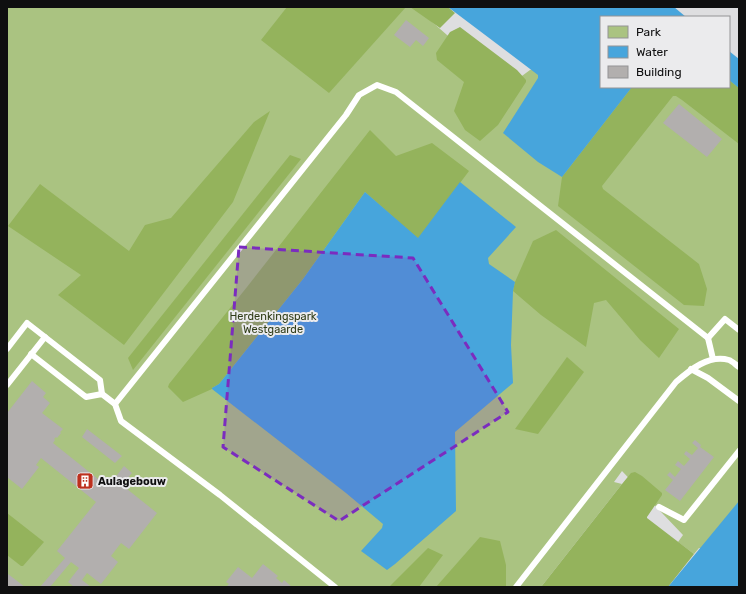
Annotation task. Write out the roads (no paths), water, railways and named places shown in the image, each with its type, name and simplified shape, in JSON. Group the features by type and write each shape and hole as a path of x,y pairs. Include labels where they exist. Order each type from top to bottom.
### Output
{"lane":[{"path":"115,404 346,115 359,95 377,85 396,92 708,338 713,359"},
{"path":"708,338 725,319 739,330"},
{"path":"7,349 27,323 100,380 102,394 115,404 121,421 220,495 335,587"},
{"path":"7,385 45,337"},
{"path":"31,354 86,398 102,394"},
{"path":"516,587 676,382 691,369 713,359 729,360 739,367"},
{"path":"691,369 708,378 739,401"},
{"path":"659,507 684,520 739,451"}],"water":[{"path":"448,7 674,7 685,16 600,16 600,88 631,88 562,177 538,162 503,133 538,78 538,75"},
{"path":"730,52 739,59 739,88 730,81"},
{"path":"460,182 516,227 488,258 489,264 515,282 513,291 511,345 513,383 455,432 456,511 387,570 361,551 382,528 383,524 346,493 212,388 219,384 303,279 365,192 418,238"},
{"path":"739,501 739,587 668,587"}],"place":[{"name":"Aulagebouw","path":"85,481"}],"park label":[{"name":"Herdenkingspark Westgaarde","path":"273,322"}]}
